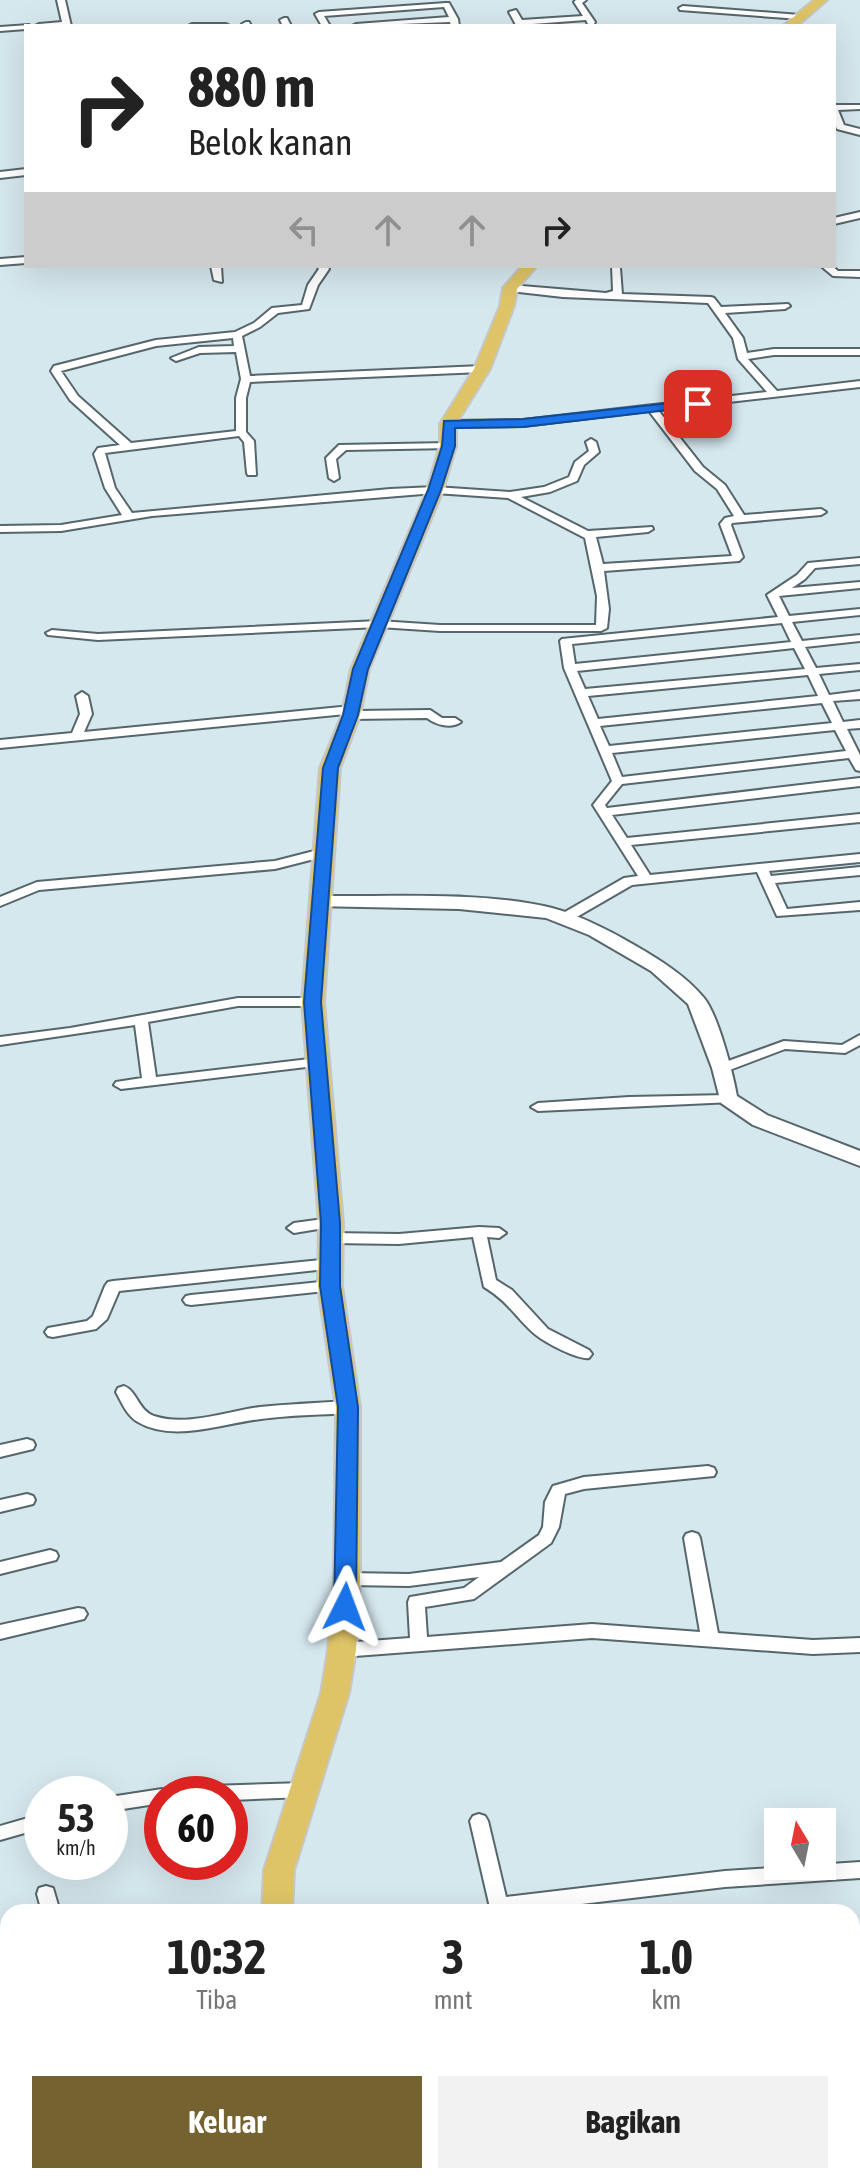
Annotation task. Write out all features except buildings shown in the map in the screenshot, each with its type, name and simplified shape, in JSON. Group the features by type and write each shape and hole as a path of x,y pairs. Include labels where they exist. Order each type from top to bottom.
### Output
{"main road":[{"path":"791,24 821,0"},
{"path":"277,1904 279,1870 335,1693 342,1650 347,1579 348,1407 331,1275 313,1002 330,768 351,713 360,669 435,490 448,446 448,424 482,369 507,306 510,288 528,268"}],"street":[{"path":"61,0 67,24"},
{"path":"582,0 578,2 591,22"},
{"path":"325,24 319,14 446,5 454,22 405,24"},
{"path":"683,8 800,17"},
{"path":"513,12 519,23 554,16 591,22"},
{"path":"0,29 24,27"},
{"path":"836,110 860,107"},
{"path":"837,127 860,132"},
{"path":"0,175 24,172"},
{"path":"836,221 860,215"},
{"path":"0,262 24,260"},
{"path":"216,268 219,280"},
{"path":"130,448 74,398 57,368 156,343 237,335 275,310 306,307 313,285 323,268"},
{"path":"608,295 618,292 615,268"},
{"path":"828,268 836,274 860,274"},
{"path":"510,288 706,298 715,303 738,338 742,357 775,394"},
{"path":"719,310 785,306"},
{"path":"237,335 246,379 241,398 241,433 249,441 252,473"},
{"path":"176,358 199,350 241,349"},
{"path":"742,357 774,352 860,352"},
{"path":"246,379 482,369"},
{"path":"448,424 523,423 860,384"},
{"path":"653,410 699,469 721,487 741,519"},
{"path":"130,517 116,503 99,454 110,449 241,433"},
{"path":"0,529 61,528 130,517 435,490 510,495 546,490 573,479 579,464 594,452 591,442"},
{"path":"334,478 331,458 343,447 448,446"},
{"path":"510,495 548,517 589,534 648,529"},
{"path":"598,568 735,559 738,557 725,524 741,519 821,512"},
{"path":"52,633 98,637 379,624 440,628 597,629 603,626 598,568 589,534"},
{"path":"860,561 812,565 801,577 776,592 774,601 860,767"},
{"path":"776,592 860,585"},
{"path":"618,781 570,668 566,641 860,612"},
{"path":"570,668 860,638"},
{"path":"582,693 860,667"},
{"path":"592,723 860,695"},
{"path":"77,735 86,714 82,696"},
{"path":"0,744 351,713 430,714 439,721 455,722"},
{"path":"604,750 860,724"},
{"path":"646,878 599,805 618,781 853,754"},
{"path":"604,812 860,782"},
{"path":"624,842 860,818"},
{"path":"0,902 37,886 275,865 326,852"},
{"path":"764,874 860,858"},
{"path":"563,919 629,881 646,878 860,871"},
{"path":"764,874 782,913 860,906"},
{"path":"320,902 459,903 549,913 596,931 658,967 697,1002 722,1068 728,1099"},
{"path":"0,1041 70,1032 238,1002 313,1002"},
{"path":"141,1018 149,1080"},
{"path":"722,1068 780,1045 845,1049 860,1039"},
{"path":"121,1085 318,1062"},
{"path":"538,1107 728,1099 760,1120 860,1159"},
{"path":"294,1228 399,1239 499,1233"},
{"path":"479,1232 489,1283 507,1294 543,1333 584,1354"},
{"path":"191,1300 331,1275"},
{"path":"53,1332 91,1325 99,1319 113,1286 331,1275"},
{"path":"124,1392 132,1409 149,1420 161,1423 180,1424 264,1413 348,1407"},
{"path":"0,1451 27,1445"},
{"path":"419,1643 416,1602 468,1594 550,1533 553,1500 559,1490 568,1485 708,1472"},
{"path":"0,1506 27,1500"},
{"path":"692,1538 710,1638"},
{"path":"0,1568 50,1556"},
{"path":"347,1579 409,1580 501,1568"},
{"path":"0,1632 78,1614"},
{"path":"342,1650 592,1631 813,1647 860,1645"},
{"path":"248,1792 304,1790"},
{"path":"479,1821 498,1904"},
{"path":"0,1833 24,1826"},
{"path":"537,1904 725,1879 860,1870"}],"route":[{"path":"345,1607 348,1407 330,1286 331,1223 313,1002 330,768 351,715 360,669 435,490 448,446 448,424 523,423 698,404"}]}
